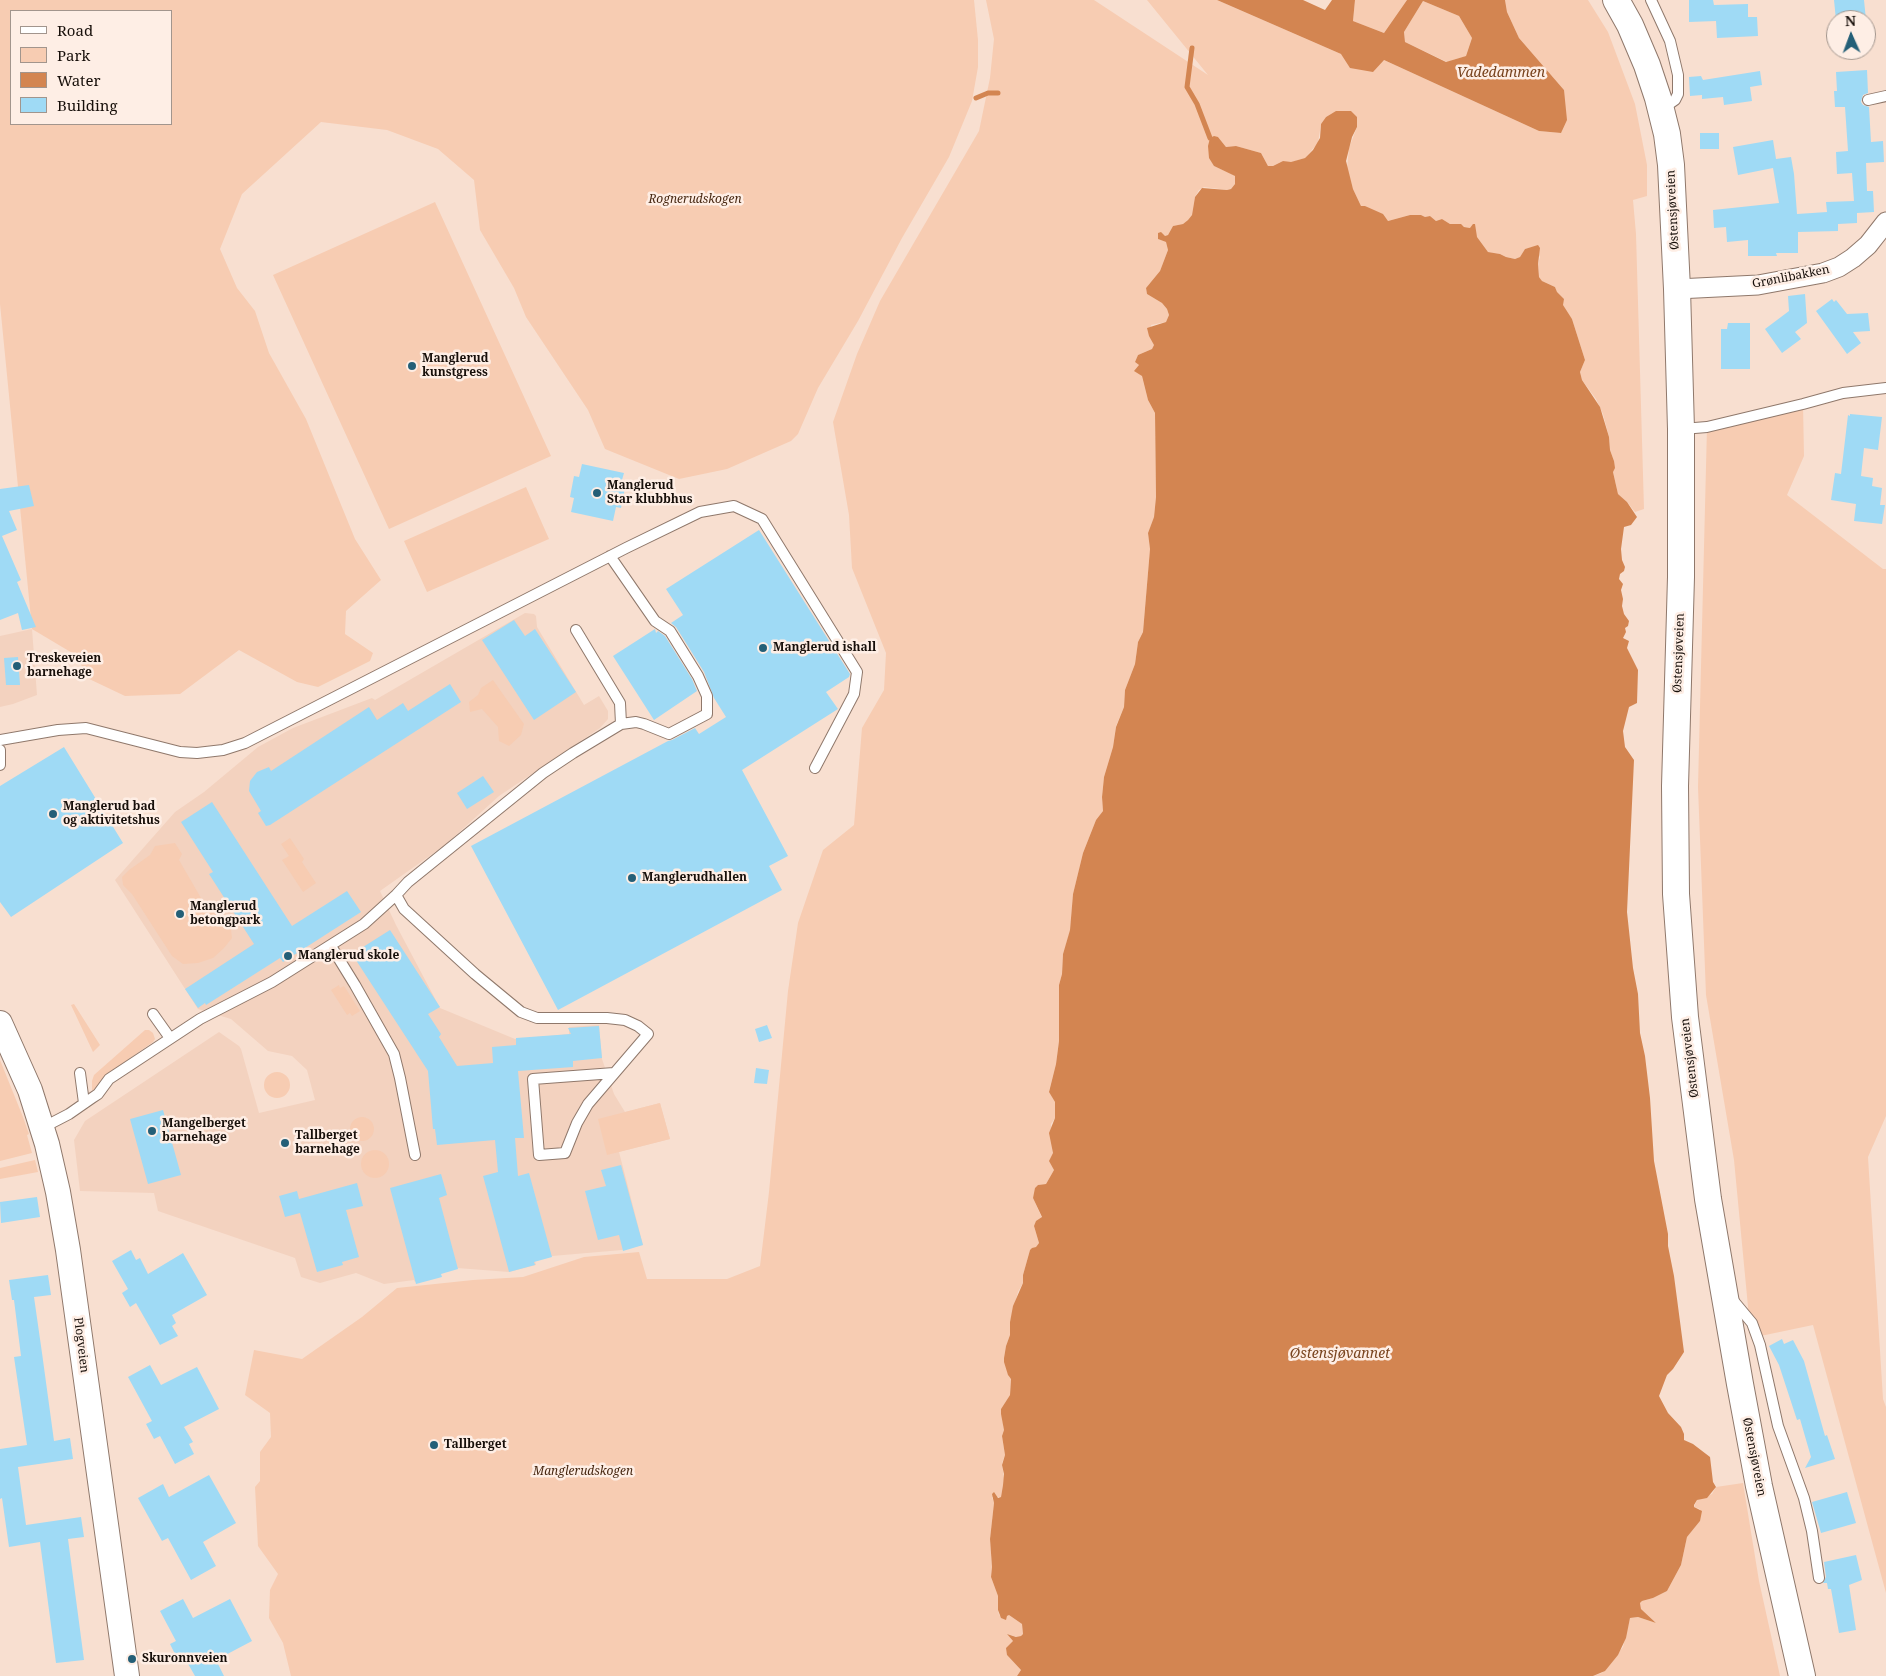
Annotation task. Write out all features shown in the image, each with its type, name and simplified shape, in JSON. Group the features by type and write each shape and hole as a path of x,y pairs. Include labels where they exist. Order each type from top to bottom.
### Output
{"main road":[{"name":"Østensjøveien","path":"1616,0 1630,25 1647,65 1667,134 1671,165 1681,430 1681,577 1675,786 1676,894 1685,1017 1708,1199 1723,1292 1759,1486 1802,1676"}],"street":[{"name":"Grønlibakken","path":"1677,289 1758,285 1823,272 1838,267 1854,258 1868,245 1886,222"},
{"name":"Plogveien","path":"0,1023 30,1090 55,1174 68,1250 127,1676"}],"lane":[{"path":"1651,0 1670,42 1678,75 1678,94 1675,100 1661,110"},
{"path":"1868,100 1886,96"},
{"path":"1681,430 1707,426 1843,393 1886,388"},
{"path":"0,740 58,730 86,728 180,752 197,753 222,750 245,743 610,556 700,512 734,506 762,519 857,672 854,694 815,768"},
{"path":"42,1128 69,1114 98,1094 109,1079 170,1038 200,1019 272,982 364,924 408,882 543,773 573,753 621,724 636,722 669,734 707,714 707,696 698,676 670,631 655,621 610,556"},
{"path":"576,630 620,704 621,724"},
{"path":"0,750 0,765"},
{"path":"396,895 404,909 521,1012 536,1018 606,1018 625,1020 648,1034 588,1104 577,1123 565,1153 540,1155 533,1079 614,1073"},
{"path":"331,946 356,985 394,1054 415,1155"},
{"path":"153,1014 170,1038"},
{"path":"80,1073 84,1103"},
{"path":"1723,1292 1744,1312 1756,1331 1778,1426 1804,1498 1812,1531 1819,1578"}],"shaded area":[{"name":"Manglerud skole","path":"525,613 536,616 537,627 584,705 599,696 608,711 608,719 600,728 499,796 445,845 380,891 440,1008 515,1039 569,1034 569,1027 599,1025 602,1059 614,1094 625,1112 660,1103 670,1139 619,1152 643,1245 622,1250 552,1256 535,1261 536,1265 509,1272 457,1268 440,1272 441,1275 415,1282 414,1280 384,1284 356,1273 320,1283 301,1277 295,1258 158,1211 154,1193 80,1191 74,1140 85,1121 219,1032 241,1049 259,1113 315,1100 307,1070 292,1056 268,1051 231,1019 198,1009 115,880 175,812 204,792 258,747 293,728 372,698 375,700"},
{"name":"Treskeveien barnehage","path":"32,629 37,695 0,707 0,636"}],"green space":[{"name":"Rognerudskogen","path":"0,0 974,0 978,40 978,67 972,101 949,157 902,238 858,321 818,388 798,434 791,441 727,469 679,479 605,449 588,410 526,317 514,288 480,230 474,180 438,149 387,130 321,122 242,194 220,249 237,288 255,311 269,353 306,419 355,539 381,580 346,611 345,634 373,653 370,661 318,687 297,682 239,650 180,694 125,696 85,677 79,657 32,629 0,304"},
{"name":"Manglerudskogen","path":"986,0 1094,0 1208,75 1147,0 1217,0 1341,54 1384,60 1539,131 1561,133 1564,90 1519,38 1507,12 1505,0 1588,0 1608,32 1635,104 1647,165 1647,196 1633,200 1636,234 1644,509 1635,512 1618,494 1613,472 1614,461 1603,414 1596,399 1582,380 1580,372 1585,360 1572,319 1562,305 1555,287 1542,281 1539,277 1538,264 1540,257 1533,247 1525,249 1520,257 1515,259 1506,257 1488,252 1470,228 1450,224 1442,219 1436,221 1430,216 1425,217 1421,215 1410,215 1388,221 1365,206 1361,206 1353,189 1347,168 1349,148 1357,127 1351,111 1342,111 1326,117 1321,124 1318,143 1305,158 1289,163 1283,161 1273,166 1268,166 1261,153 1236,146 1226,147 1218,137 1214,166 1236,176 1235,184 1231,189 1227,190 1204,187 1199,190 1195,197 1192,215 1188,220 1183,224 1173,226 1168,235 1165,236 1158,233 1158,239 1166,242 1168,250 1160,271 1146,288 1147,294 1162,303 1169,315 1166,322 1151,325 1154,345 1152,349 1138,355 1135,362 1139,365 1148,400 1155,413 1156,497 1154,517 1148,533 1150,549 1143,632 1138,642 1135,664 1125,690 1124,707 1116,726 1113,747 1104,777 1103,811 1096,820 1083,853 1073,894 1070,931 1063,954 1062,974 1059,985 1059,1041 1056,1064 1049,1091 1055,1102 1055,1118 1051,1124 1054,1170 1046,1184 1038,1185 1033,1198 1042,1218 1034,1226 1039,1243 1030,1250 1023,1275 1023,1283 1018,1292 1010,1322 1010,1335 1004,1358 1009,1377 1011,1378 1010,1395 1001,1409 1004,1430 1002,1436 1005,1455 1002,1463 1004,1479 1001,1497 992,1497 994,1503 990,1539 991,1577 998,1596 999,1615 1006,1618 1009,1615 1022,1624 1023,1634 1021,1636 1017,1637 1007,1634 1013,1641 1007,1655 1021,1670 1017,1676 291,1676 283,1643 269,1618 270,1590 278,1574 258,1546 255,1487 260,1481 260,1452 271,1437 270,1413 245,1395 254,1350 302,1359 362,1317 397,1288 523,1277 584,1257 639,1252 647,1279 727,1279 760,1266 788,991 798,923 823,850 854,825 862,728 884,690 886,653 852,568 849,515 833,422 857,354 880,301 979,131 990,78 994,39"},
{"path":"1355,0 1407,0 1384,33 1353,21"},
{"path":"1423,1 1459,16 1472,38 1466,56 1447,62 1405,42 1404,32"},
{"name":"Manglerud kunstgress","path":"435,202 551,456 389,529 273,275"},
{"path":"1803,404 1804,456 1787,495 1883,569 1886,569 1886,1116 1868,1157 1883,1399 1886,1407 1886,1593 1813,1325 1751,1338 1734,1160 1706,995 1698,787 1707,427"},
{"path":"526,487 549,539 427,592 404,541"},
{"path":"493,680 524,724 521,735 509,746 499,741 498,727 482,709 470,712 469,702 478,695 481,688"},
{"path":"290,838 304,859 302,862 316,883 303,892 282,860 289,856 281,844"},
{"name":"Manglerud betongpark","path":"175,843 182,854 179,860 201,898 231,929 232,938 224,948 213,958 198,963 183,964 172,956 132,894 123,885 122,877 150,855 155,846"},
{"path":"339,985 340,988 344,986 360,1011 352,1016 350,1013 347,1015 331,990"},
{"path":"74,1004 100,1045 93,1052 71,1005"},
{"path":"145,1030 153,1033 155,1039 153,1042 106,1075 94,1091 92,1090 94,1075"},
{"path":"0,1060 29,1134 27,1135 32,1153 0,1161"},
{"path":"277,1072 286,1076 290,1085 286,1094 277,1098 268,1094 264,1085 268,1076"},
{"path":"660,1103 670,1139 607,1155 598,1119"},
{"path":"362,1117 371,1120 374,1129 371,1138 362,1141 353,1138 350,1129 353,1120"},
{"path":"375,1150 385,1154 389,1164 385,1174 375,1178 365,1174 361,1164 365,1154"},
{"path":"35,1160 38,1172 0,1179 0,1168"},
{"path":"1743,1483 1759,1581 1780,1676 1593,1676 1602,1673 1623,1647 1630,1618 1638,1617 1656,1623 1641,1609 1640,1603 1667,1591 1681,1565 1687,1537 1700,1521 1700,1509 1694,1507 1697,1500 1712,1494 1716,1487"}],"water":[{"name":"Vadedammen","path":"1217,0 1303,0 1325,10 1332,0 1355,0 1353,21 1384,33 1407,0 1505,0 1507,12 1519,38 1564,90 1567,120 1561,133 1539,131 1384,60 1373,72 1350,68 1341,54","holes":["1423,1 1459,16 1472,38 1466,56 1446,62 1405,42 1404,32"]},
{"name":"Østensjøvannet","path":"1336,111 1351,111 1357,117 1357,127 1352,137 1346,161 1353,189 1361,206 1383,214 1388,221 1410,215 1421,215 1425,217 1430,216 1436,221 1442,219 1450,224 1461,224 1464,227 1470,228 1475,224 1477,237 1488,252 1515,259 1520,257 1525,249 1538,245 1540,248 1539,277 1542,281 1555,287 1564,299 1563,305 1572,319 1585,360 1580,372 1582,380 1600,407 1609,437 1615,468 1613,472 1618,494 1627,502 1637,517 1631,525 1624,527 1621,549 1625,567 1619,579 1623,584 1621,590 1622,606 1624,614 1629,621 1623,638 1629,641 1627,648 1638,670 1637,703 1629,707 1623,731 1625,747 1634,760 1627,912 1638,994 1640,1033 1650,1098 1654,1161 1668,1234 1668,1246 1684,1352 1667,1375 1659,1396 1668,1413 1681,1427 1684,1440 1693,1444 1710,1457 1713,1482 1716,1487 1707,1498 1697,1500 1694,1505 1694,1507 1702,1511 1700,1521 1687,1537 1681,1565 1667,1591 1640,1603 1641,1609 1656,1623 1638,1617 1630,1618 1626,1638 1618,1655 1605,1671 1593,1676 1017,1676 1021,1670 1007,1655 1006,1648 1013,1641 1007,1634 1016,1637 1021,1636 1023,1634 1022,1624 1009,1615 1006,1620 1001,1618 998,1610 998,1596 991,1577 990,1539 994,1503 992,1494 994,1492 998,1498 1001,1497 1004,1474 1002,1465 1005,1455 1001,1409 1010,1395 1011,1379 1008,1375 1004,1358 1010,1335 1013,1306 1023,1283 1023,1275 1030,1250 1039,1243 1034,1226 1036,1221 1042,1217 1033,1198 1035,1188 1038,1185 1046,1184 1054,1170 1049,1161 1053,1153 1049,1133 1055,1118 1055,1102 1049,1092 1059,1041 1059,985 1062,974 1063,954 1070,930 1073,894 1083,853 1096,820 1103,811 1104,777 1113,747 1116,727 1124,707 1125,690 1135,664 1138,642 1143,632 1150,549 1148,533 1154,517 1156,497 1155,413 1148,400 1142,376 1134,371 1139,365 1135,362 1138,355 1152,349 1154,345 1147,328 1166,322 1169,315 1162,303 1147,294 1146,288 1160,271 1168,250 1166,242 1158,239 1158,233 1161,232 1165,236 1168,235 1173,226 1183,224 1188,220 1192,215 1195,197 1202,188 1227,190 1231,189 1235,184 1235,176 1214,166 1209,158 1208,146 1210,138 1218,137 1226,147 1236,146 1261,153 1268,166 1273,166 1283,161 1291,162 1305,158 1313,150 1320,138 1321,124 1326,117"}],"building":[{"path":"1689,0 1713,0 1714,5 1748,4 1748,17 1757,17 1758,36 1717,38 1716,21 1689,22"},
{"path":"1834,0 1864,0 1865,10 1835,10"},
{"path":"1867,70 1868,93 1863,95 1861,102 1869,107 1871,142 1883,141 1884,162 1866,163 1867,191 1873,191 1874,212 1857,213 1857,223 1838,224 1838,231 1798,232 1798,253 1776,253 1777,256 1748,256 1748,240 1727,242 1726,227 1714,228 1713,210 1779,203 1773,168 1738,175 1733,147 1773,140 1776,159 1791,157 1797,214 1827,212 1826,202 1854,201 1852,173 1837,174 1836,152 1848,151 1845,107 1835,107 1834,91 1837,91 1836,72"},
{"path":"1760,71 1762,85 1750,87 1752,101 1724,105 1723,97 1702,99 1702,95 1690,96 1689,77 1701,76 1703,80"},
{"path":"1700,133 1719,133 1719,149 1700,149"},
{"path":"1805,294 1807,323 1795,332 1801,339 1782,353 1765,329 1789,311 1788,296"},
{"path":"1832,299 1834,302 1836,300 1847,314 1868,313 1870,331 1853,332 1861,343 1847,354 1816,311"},
{"path":"1728,323 1750,323 1750,369 1721,369 1721,329 1727,329"},
{"path":"1850,414 1882,417 1878,450 1864,448 1861,476 1873,478 1872,486 1882,488 1880,505 1885,505 1882,524 1854,521 1856,504 1831,500 1835,473 1841,474 1848,415 1850,416"},
{"name":"Manglerud Star klubbhus","path":"582,464 624,473 620,487 625,488 621,508 616,507 613,521 571,512 574,498 570,497 574,476 579,477"},
{"path":"29,485 34,506 9,511 17,530 2,536 21,580 17,582 36,627 22,630 18,613 0,620 0,489"},
{"name":"Manglerudhallen","path":"759,530 850,674 849,677 826,692 838,709 742,770 788,856 769,866 782,890 558,1010 471,846 668,741 695,728 699,734 726,717 714,698 704,672 676,627 671,623 683,615 666,589"},
{"path":"514,620 525,636 535,629 576,692 534,720 482,640"},
{"path":"655,629 656,633 658,631 665,636 692,679 697,691 654,720 613,656"},
{"path":"18,657 20,685 6,685 4,658"},
{"path":"450,684 461,702 266,826 258,813 261,811 249,791 250,781 257,772 269,767 271,771 369,707 377,720 403,703 408,711"},
{"name":"Manglerud bad og aktivitetshus","path":"64,747 123,843 11,917 0,902 0,786"},
{"path":"483,776 494,792 467,809 457,793"},
{"path":"212,802 292,926 347,891 361,912 283,962 280,958 206,1005 205,1003 198,1008 185,989 254,944 209,874 213,872 181,822"},
{"path":"390,930 440,1007 428,1014 441,1034 439,1037 457,1066 493,1063 492,1047 516,1045 516,1038 571,1034 568,1028 599,1026 602,1058 573,1061 573,1067 518,1071 524,1138 515,1138 518,1176 529,1173 552,1257 534,1262 535,1265 509,1272 483,1176 498,1172 495,1140 437,1145 435,1129 433,1129 428,1071 352,954"},
{"path":"767,1025 772,1038 759,1042 755,1029"},
{"path":"756,1068 769,1070 767,1084 754,1083"},
{"path":"163,1110 181,1175 148,1184 130,1119"},
{"path":"621,1165 643,1245 623,1251 619,1235 598,1240 585,1191 606,1186 601,1170"},
{"path":"441,1174 447,1195 439,1198 458,1269 441,1274 442,1277 416,1284 390,1188"},
{"path":"357,1183 363,1206 346,1210 359,1257 342,1262 343,1265 317,1272 300,1213 285,1217 279,1196 297,1191 299,1199"},
{"path":"37,1197 40,1217 1,1223 0,1202"},
{"path":"131,1250 136,1260 140,1258 148,1274 183,1253 207,1295 172,1315 176,1323 172,1326 178,1336 160,1345 136,1303 130,1307 122,1293 128,1289 112,1261"},
{"path":"48,1275 51,1295 34,1297 54,1441 70,1438 73,1459 18,1467 26,1525 81,1517 84,1537 68,1539 84,1660 56,1663 40,1542 9,1547 2,1498 0,1499 0,1449 27,1445 14,1357 21,1356 14,1300 12,1300 9,1280"},
{"path":"1782,1339 1784,1344 1793,1340 1804,1361 1825,1436 1827,1435 1835,1459 1805,1468 1811,1457 1800,1419 1797,1420 1779,1365 1769,1346"},
{"path":"150,1365 161,1385 197,1367 219,1409 184,1427 193,1442 189,1444 194,1454 175,1464 160,1436 154,1439 146,1424 152,1421 128,1377"},
{"path":"209,1475 236,1523 203,1542 216,1566 191,1580 168,1538 162,1541 138,1498 163,1484 169,1497"},
{"path":"1847,1492 1856,1523 1821,1533 1812,1502"},
{"path":"1856,1555 1862,1580 1849,1585 1856,1630 1839,1633 1831,1589 1828,1589 1827,1583 1823,1583 1826,1577 1824,1562"},
{"path":"183,1599 193,1618 230,1599 252,1641 216,1660 224,1676 195,1676 183,1655 177,1658 170,1644 176,1641 160,1611"}],"waterway":[{"path":"1192,48 1187,87 1197,104 1210,138"},
{"path":"976,98 988,93 998,93"}],"place":[{"name":"Manglerud kunstgress","path":"412,366"},
{"name":"Manglerud Star klubbhus","path":"597,493"},
{"name":"Manglerud ishall","path":"763,648"},
{"name":"Treskeveien barnehage","path":"17,666"},
{"name":"Manglerud bad og aktivitetshus","path":"53,814"},
{"name":"Manglerudhallen","path":"632,878"},
{"name":"Manglerud betongpark","path":"180,914"},
{"name":"Manglerud skole","path":"288,956"},
{"name":"Mangelberget barnehage","path":"152,1131"},
{"name":"Tallberget barnehage","path":"285,1143"},
{"name":"Tallberget","path":"434,1445"},
{"name":"Skuronnveien","path":"132,1659"}]}
